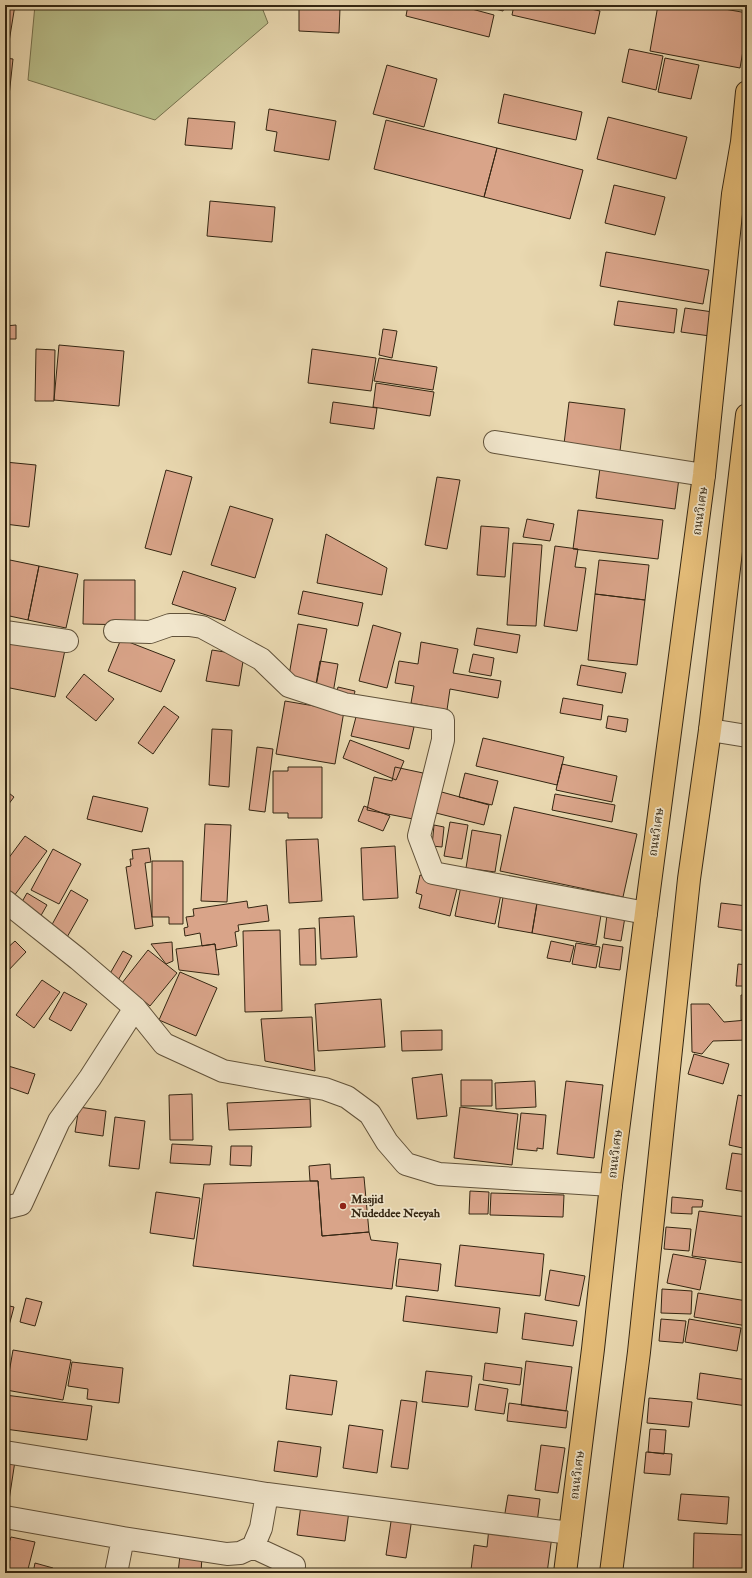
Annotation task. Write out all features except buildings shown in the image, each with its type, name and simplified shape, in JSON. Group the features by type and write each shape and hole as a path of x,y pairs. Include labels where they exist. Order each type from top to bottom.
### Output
{"main road":[{"name":"ถนนวิเศษ","path":"565,1573 611,1185 704,475 733,194 742,142 747,92"},
{"path":"611,1573 639,1352 689,878 710,730 747,415"}],"street":[{"path":"495,442 704,475"},
{"path":"115,631 150,632 170,625 202,627 261,659 289,686 344,704 442,720 443,740 419,836 434,873 646,913"},
{"path":"5,632 67,641"},
{"path":"710,730 747,736"},
{"path":"5,901 78,959 135,1008 164,1044 223,1071 326,1089 347,1097 370,1114 387,1142 406,1164 439,1174 611,1185"},
{"path":"5,1208 21,1204 59,1121 90,1078 135,1008"},
{"path":"5,1452 267,1494 570,1533"},
{"path":"5,1517 123,1538 227,1554 240,1553 253,1547 261,1528 267,1494"},
{"path":"116,1573 123,1538"},
{"path":"253,1547 294,1566"}],"green space":[{"path":"35,5 261,5 268,23 155,120 28,80"}],"place":[{"name":"Masjid Nudeddee Neeyah","path":"343,1206"}]}
